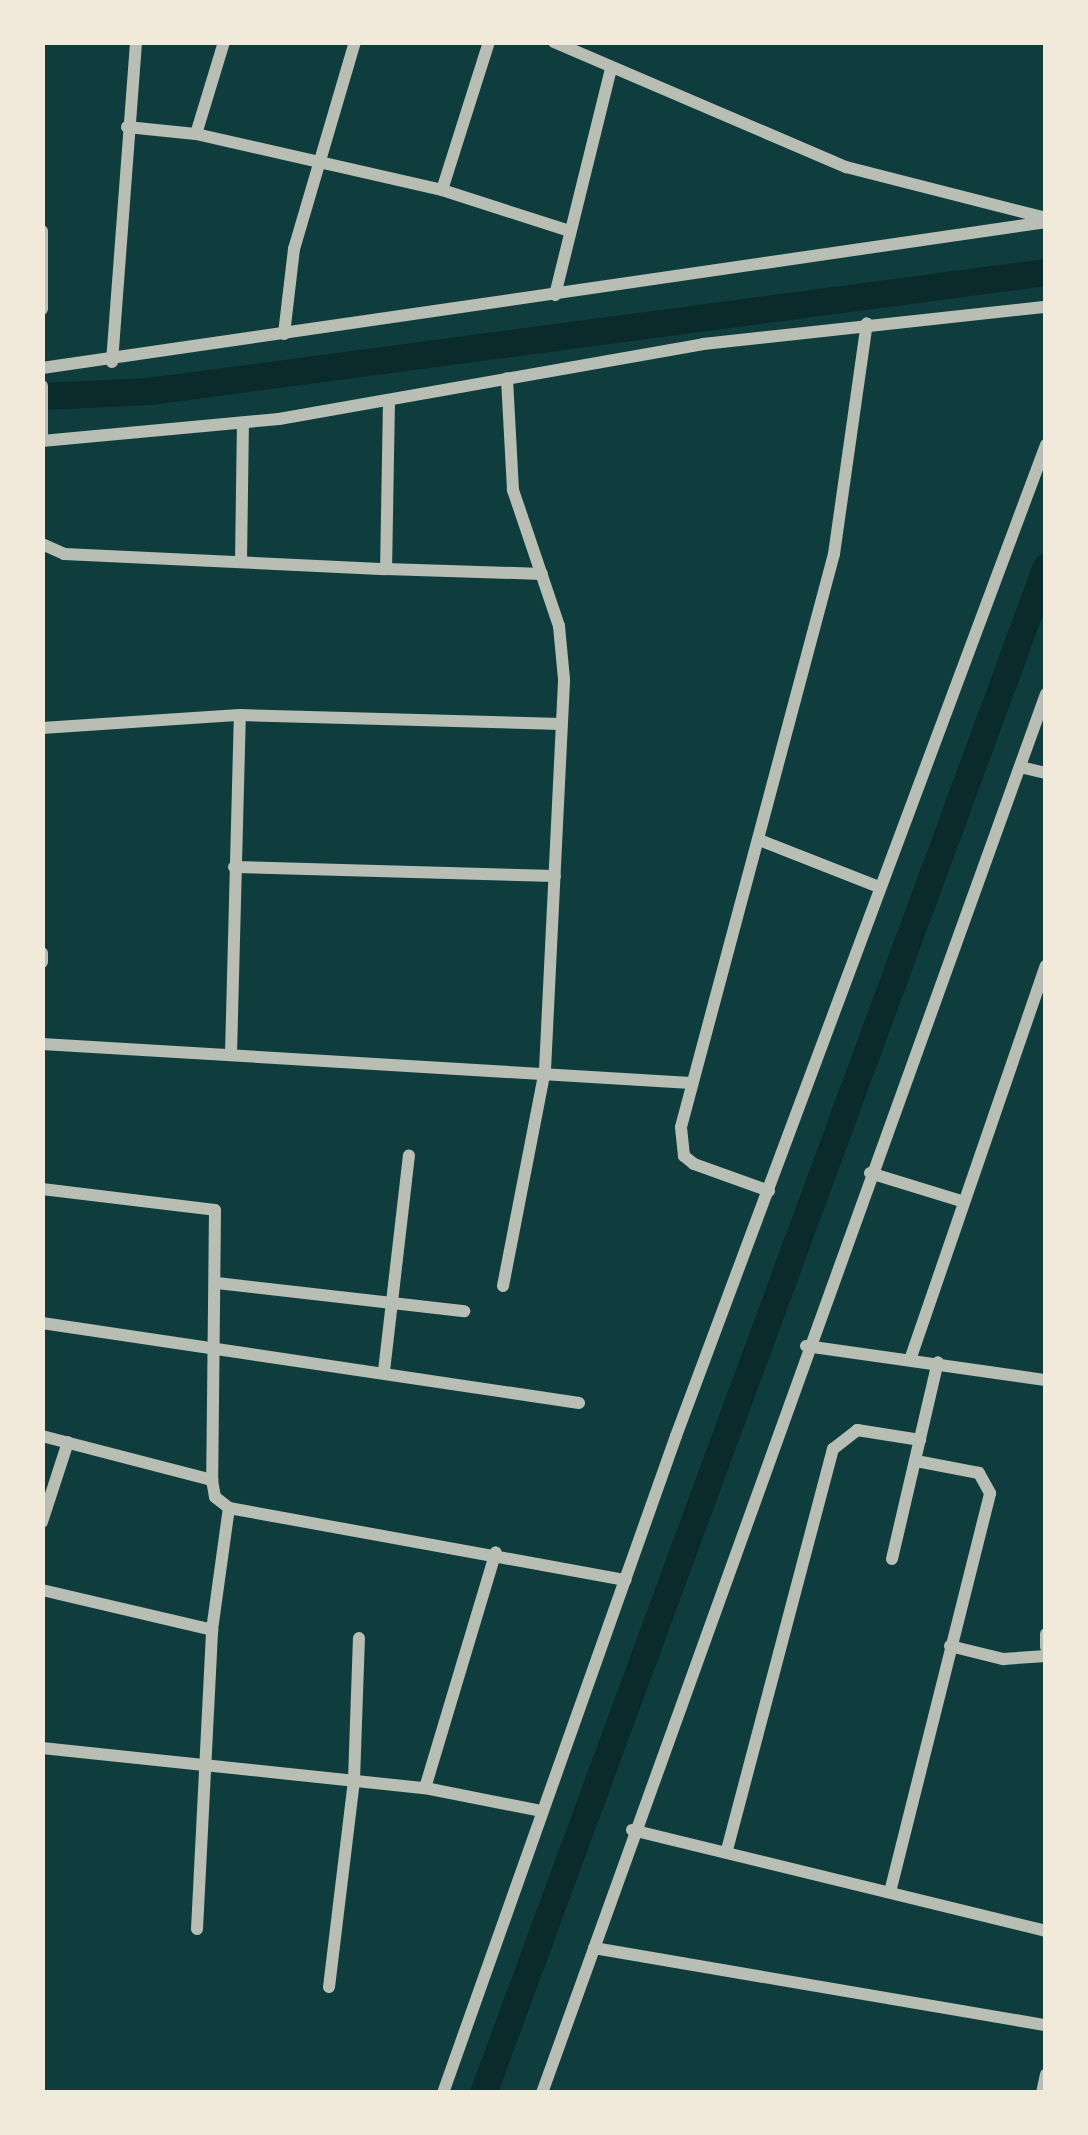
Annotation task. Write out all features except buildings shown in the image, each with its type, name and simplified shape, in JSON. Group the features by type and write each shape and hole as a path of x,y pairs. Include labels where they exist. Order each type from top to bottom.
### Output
{"street":[{"path":"112,362 136,42"},
{"path":"196,134 224,42"},
{"path":"284,334 294,249 355,42"},
{"path":"442,190 489,42"},
{"path":"554,42 846,167 1046,220"},
{"path":"555,296 610,68"},
{"path":"127,127 196,134 442,190 570,231"},
{"path":"42,368 112,362 1046,220"},
{"path":"42,231 42,309"},
{"path":"42,387 42,440 242,424 867,323 1046,307"},
{"path":"769,1191 684,1156 691,1083 762,842 834,554 867,323"},
{"path":"503,1286 545,1070 561,724 560,626 512,490 507,378"},
{"path":"386,569 389,400"},
{"path":"242,424 242,562"},
{"path":"443,2093 541,1811 879,886 1046,445"},
{"path":"42,544 64,554 542,574"},
{"path":"542,2093 806,1346 1046,694"},
{"path":"42,728 240,715 561,724"},
{"path":"231,1054 240,715"},
{"path":"1019,767 1046,773"},
{"path":"762,842 879,886"},
{"path":"234,867 555,877"},
{"path":"42,953 42,962"},
{"path":"911,1357 1046,966"},
{"path":"42,1044 545,1070 691,1083"},
{"path":"384,1371 409,1155"},
{"path":"870,1173 964,1202"},
{"path":"42,1189 205,1204 219,1222 212,1480 215,1497 229,1508 496,1552 626,1580"},
{"path":"217,1282 464,1310"},
{"path":"42,1323 216,1343 579,1403"},
{"path":"806,1346 911,1357 1046,1380"},
{"path":"892,1559 938,1362"},
{"path":"728,1850 832,1449 857,1430 920,1441"},
{"path":"42,1436 212,1480"},
{"path":"42,1522 68,1442"},
{"path":"890,1892 989,1484 979,1473 916,1462"},
{"path":"197,1929 212,1630 229,1508"},
{"path":"425,1788 496,1552"},
{"path":"42,1590 212,1630"},
{"path":"1046,1634 1046,1647"},
{"path":"329,1987 354,1780 358,1638"},
{"path":"950,1646 1003,1659 1046,1656"},
{"path":"42,1748 425,1788 541,1811"},
{"path":"632,1830 1046,1931"},
{"path":"594,1948 1046,2025"},
{"path":"1042,2093 1046,2074"}],"waterway":[{"path":"42,396 149,391 1046,272"},
{"path":"483,2093 1046,566"}]}
